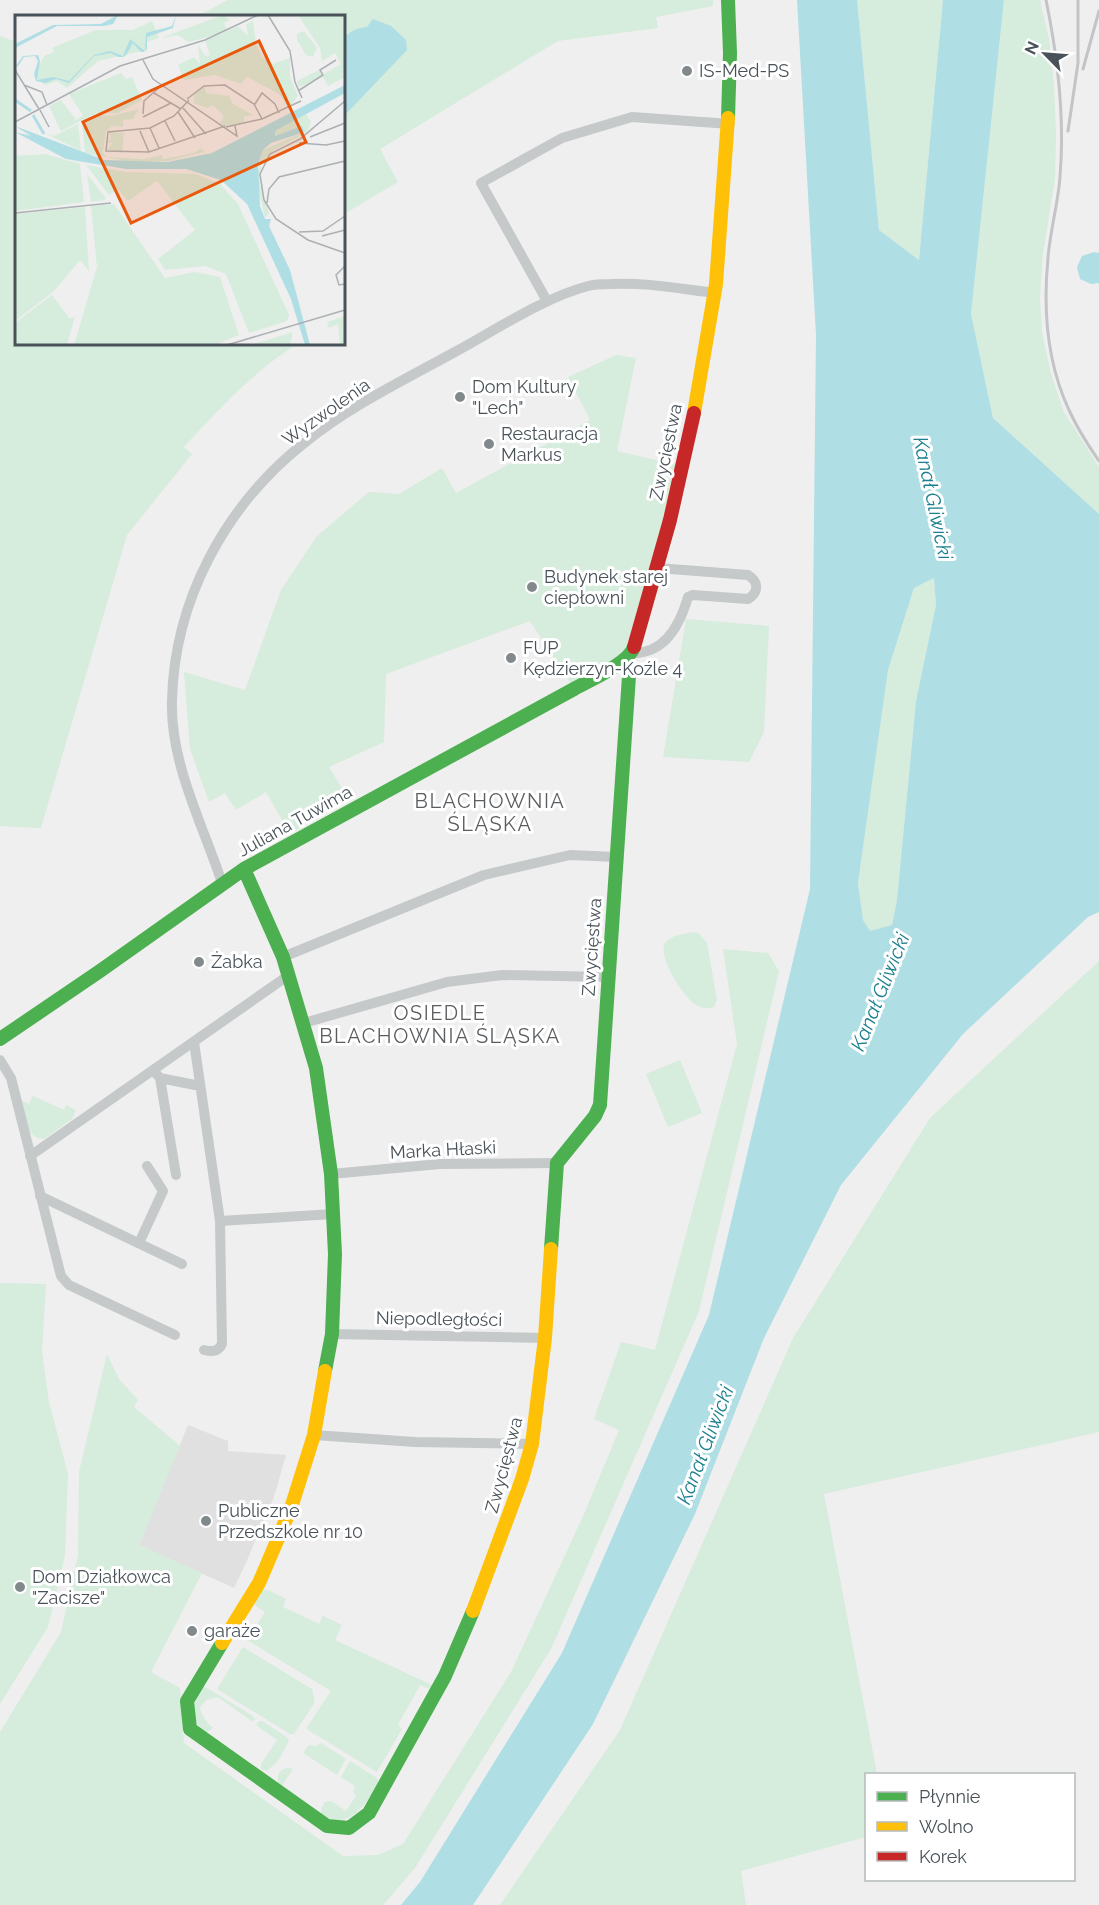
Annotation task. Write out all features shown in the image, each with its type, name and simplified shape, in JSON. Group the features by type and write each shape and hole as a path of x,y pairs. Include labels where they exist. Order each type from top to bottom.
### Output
{"street":[{"name":"Zwycięstwa","path":"314,1435 291,1508 259,1583 187,1701 190,1729 327,1826 349,1828 369,1813 434,1696 477,1605 522,1479 532,1444 545,1338 557,1163 595,1116 600,1105 629,676 628,657 658,568 680,476 715,293 730,124 731,42 728,0"},
{"path":"547,302 481,183 562,138 633,117 730,124"},
{"name":"Wyzwolenia","path":"222,882 207,837 192,804 173,730 171,702 176,660 186,614 207,562 228,525 261,482 303,444 342,416 547,302 590,285 631,283 715,293"},
{"path":"628,657 661,645 682,616 688,597 693,595 748,599 756,591 757,584 748,576 658,568"},
{"name":"Juliana Tuwima","path":"0,1039 100,971 222,882 574,689 628,657"},
{"path":"284,957 484,875 570,855 617,857"},
{"path":"244,869 284,957 304,1023 316,1068 331,1174 335,1254 332,1334 314,1435 415,1442 532,1444"},
{"path":"30,1156 156,1074 194,1042 289,975"},
{"path":"304,1023 447,982 502,975 608,978"},
{"path":"194,1042 220,1221 222,1344 220,1349 215,1351 204,1350"},
{"path":"0,1060 11,1078 61,1276 69,1285 175,1335"},
{"path":"156,1074 195,1085 200,1084"},
{"path":"156,1074 162,1122 176,1175"},
{"name":"Marka Hłaski","path":"331,1174 440,1164 557,1163"},
{"path":"139,1243 163,1191 147,1166"},
{"path":"40,1196 182,1264"},
{"path":"220,1221 333,1214"},
{"name":"Niepodległości","path":"332,1334 545,1338"}],"shaded area":[{"name":"Publiczne Przedszkole nr 10","path":"188,1425 228,1441 228,1451 286,1455 274,1497 234,1588 139,1545"}],"green space":[{"path":"228,0 713,0 713,6 656,17 658,28 558,41 380,149 398,182 345,213 345,15 200,15"},
{"path":"857,0 943,0 919,260 879,230"},
{"path":"1004,0 1040,0 1049,39 1054,85 1055,179 1043,254 1040,297 1042,332 1051,374 1064,412 1099,467 1099,514 993,418 971,314"},
{"path":"0,36 15,42 15,345 296,345 252,378 184,447 192,454 127,535 41,828 0,826"},
{"path":"616,355 636,358 617,451 682,466 632,653 574,689 530,621 386,674 384,742 329,767 348,798 290,834 266,792 236,810 225,793 209,802 190,749 184,672 245,690 281,590 317,536 369,492 399,494 442,468 456,493 590,420 568,377"},
{"path":"934,578 936,605 916,701 897,900 892,925 870,932 863,920 858,883 888,670 914,588"},
{"path":"686,619 769,626 764,732 749,762 663,757"},
{"path":"699,933 707,943 717,1000 712,1008 700,1007 691,1001 672,975 664,956 666,942 678,935"},
{"path":"723,949 768,953 779,971 699,1311 551,1649 415,1868 383,1905 0,1905 0,1732 61,1632 78,1555 79,1472 107,1354 119,1379 138,1400 134,1407 180,1446 139,1545 202,1573 151,1672 180,1688 184,1743 343,1856 378,1855 403,1844 511,1672 584,1514 619,1430 594,1419 621,1342 655,1350 737,1044"},
{"path":"1099,961 1099,1432 824,1494 877,1773 865,1773 865,1837 741,1871 746,1905 500,1905 620,1730 793,1338 930,1118"},
{"path":"680,1060 702,1113 668,1127 646,1074"},
{"path":"33,1096 64,1110 66,1105 76,1110 72,1119 44,1139 38,1138 26,1125 20,1100 29,1104"},
{"path":"0,1283 46,1284 42,1352 49,1402 68,1474 65,1555 48,1627 0,1704"},
{"path":"263,1590 268,1590 286,1599 283,1607 319,1624 323,1616 342,1625 335,1640 434,1686 430,1689 420,1685 398,1725 402,1729 377,1772 308,1730 307,1727 331,1691 247,1640 265,1612 252,1603"},
{"path":"243,1647 312,1689 315,1702 294,1734 290,1734 217,1689"},
{"path":"202,1685 253,1716 255,1719 253,1722 218,1697 206,1700 200,1708 205,1719 213,1728 206,1733 196,1722 194,1716 194,1705"},
{"path":"259,1721 287,1737 289,1741 278,1761 267,1771 261,1769 261,1764 277,1740 256,1725"},
{"path":"321,1743 346,1759 337,1775 303,1753 309,1745 317,1746"},
{"path":"350,1761 377,1778 379,1783 355,1814 340,1820 331,1819 321,1814 325,1802 331,1801 346,1811 356,1796 353,1792 355,1786 341,1777"},
{"path":"288,1768 293,1769 281,1787 278,1783 278,1774"}],"water":[{"name":"Kanał Gliwicki","path":"797,0 857,0 879,230 919,260 943,0 1004,0 971,314 993,418 1099,514 1099,912 1088,917 963,1034 841,1185 764,1338 695,1514 593,1724 473,1905 401,1905 420,1882 562,1653 709,1315 810,889 816,335","holes":["934,578 936,605 916,701 897,900 892,925 870,931 863,920 858,883 888,670 914,588"]},
{"path":"373,19 391,26 406,40 407,50 345,115 345,37 354,30 367,27"},
{"path":"1094,252 1099,253 1099,283 1091,284 1080,279 1077,267 1082,256"}],"railway":[{"path":"1046,0 1057,66 1062,132 1059,187 1049,248 1047,277 1048,336 1056,374 1069,410 1099,461"},
{"path":"1068,131 1078,63 1078,0"},
{"path":"1083,69 1099,11"}],"traffic: fast":[{"path":"728,0 730,53 728,118"},
{"path":"0,1039 244,869 608,671 625,659 634,647"},
{"path":"551,1249 557,1163 595,1116 600,1105 629,676 624,660"},
{"path":"244,869 283,957 316,1068 331,1174 335,1254 332,1334 325,1371"},
{"path":"222,1643 187,1701 190,1729 327,1826 349,1828 369,1813 445,1676 473,1611"}],"traffic: slow":[{"path":"694,413 716,284 728,118"},
{"path":"473,1611 522,1479 532,1444 545,1338 551,1249"},
{"path":"222,1643 259,1583 291,1508 314,1435 325,1371"}],"traffic: jam":[{"path":"634,647 670,520 694,413"}],"place":[{"name":"IS-Med-PS","path":"687,71"},
{"name":"Dom Kultury \"Lech\"","path":"460,397"},
{"name":"Restauracja Markus","path":"489,444"},
{"name":"Budynek starej ciepłowni","path":"532,587"},
{"name":"FUP Kędzierzyn-Koźle 4","path":"511,658"},
{"name":"Żabka","path":"199,962"},
{"name":"Publiczne Przedszkole nr 10","path":"206,1521"},
{"name":"Dom Działkowca \"Zacisze\"","path":"20,1587"},
{"name":"garaże","path":"192,1631"}],"district":[{"name":"BLACHOWNIA ŚLĄSKA","path":"490,812"},
{"name":"OSIEDLE BLACHOWNIA ŚLĄSKA","path":"440,1024"}]}
